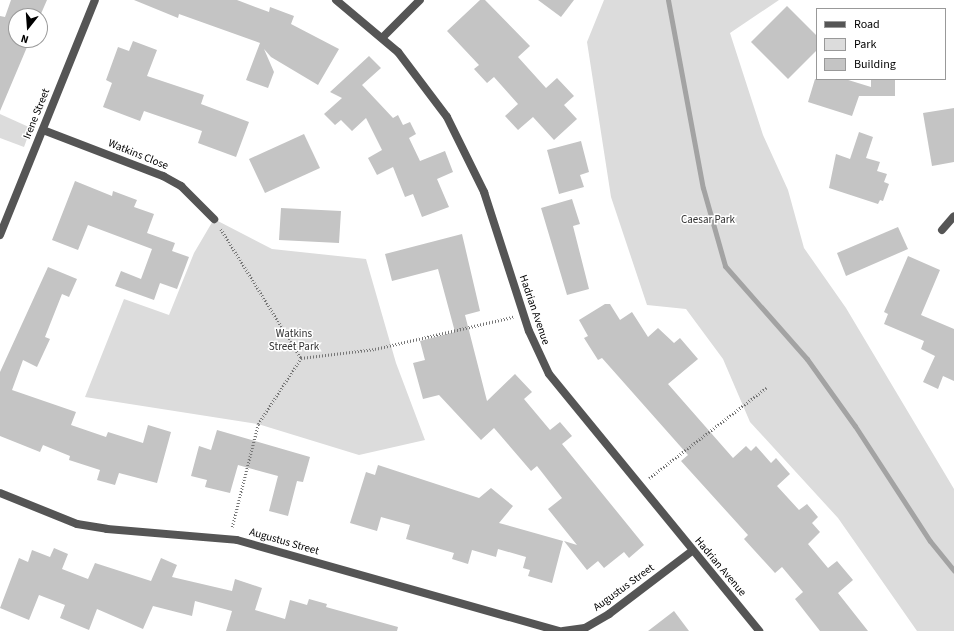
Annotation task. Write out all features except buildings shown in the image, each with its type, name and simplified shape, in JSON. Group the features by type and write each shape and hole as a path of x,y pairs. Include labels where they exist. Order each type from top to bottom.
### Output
{"street":[{"name":"Irene Street","path":"0,236 95,0"},
{"name":"Hadrian Avenue","path":"336,0 383,37 432,93 473,164 523,315 549,374 692,551 759,631"},
{"path":"383,37 420,0"},
{"name":"Watkins Close","path":"43,130 163,176 181,186 214,219"},
{"path":"942,230 954,216"},
{"name":"Augustus Street","path":"0,493 77,524 107,529 229,538 559,631"},
{"name":"Augustus Street","path":"563,631 585,628 609,614 692,551"}],"path":[{"path":"214,219 301,358"},
{"path":"229,538 258,424 301,358 375,349 523,315"},
{"path":"639,486 766,388"}],"green space":[{"name":"Caesar Park","path":"604,0 779,0 730,33 763,135 788,190 804,248 846,308 954,489 954,631 917,631 838,518 750,422 723,359 686,309 647,305 611,197 587,42"},
{"path":"0,114 31,128 24,147 0,138"},
{"name":"Watkins Street Park","path":"214,219 272,249 366,259 396,363 425,440 359,455 258,424 85,397 124,299 169,315 194,253"}],"waterway":[{"path":"668,0 703,188 725,266 807,359 855,426 930,541 954,571"}]}
